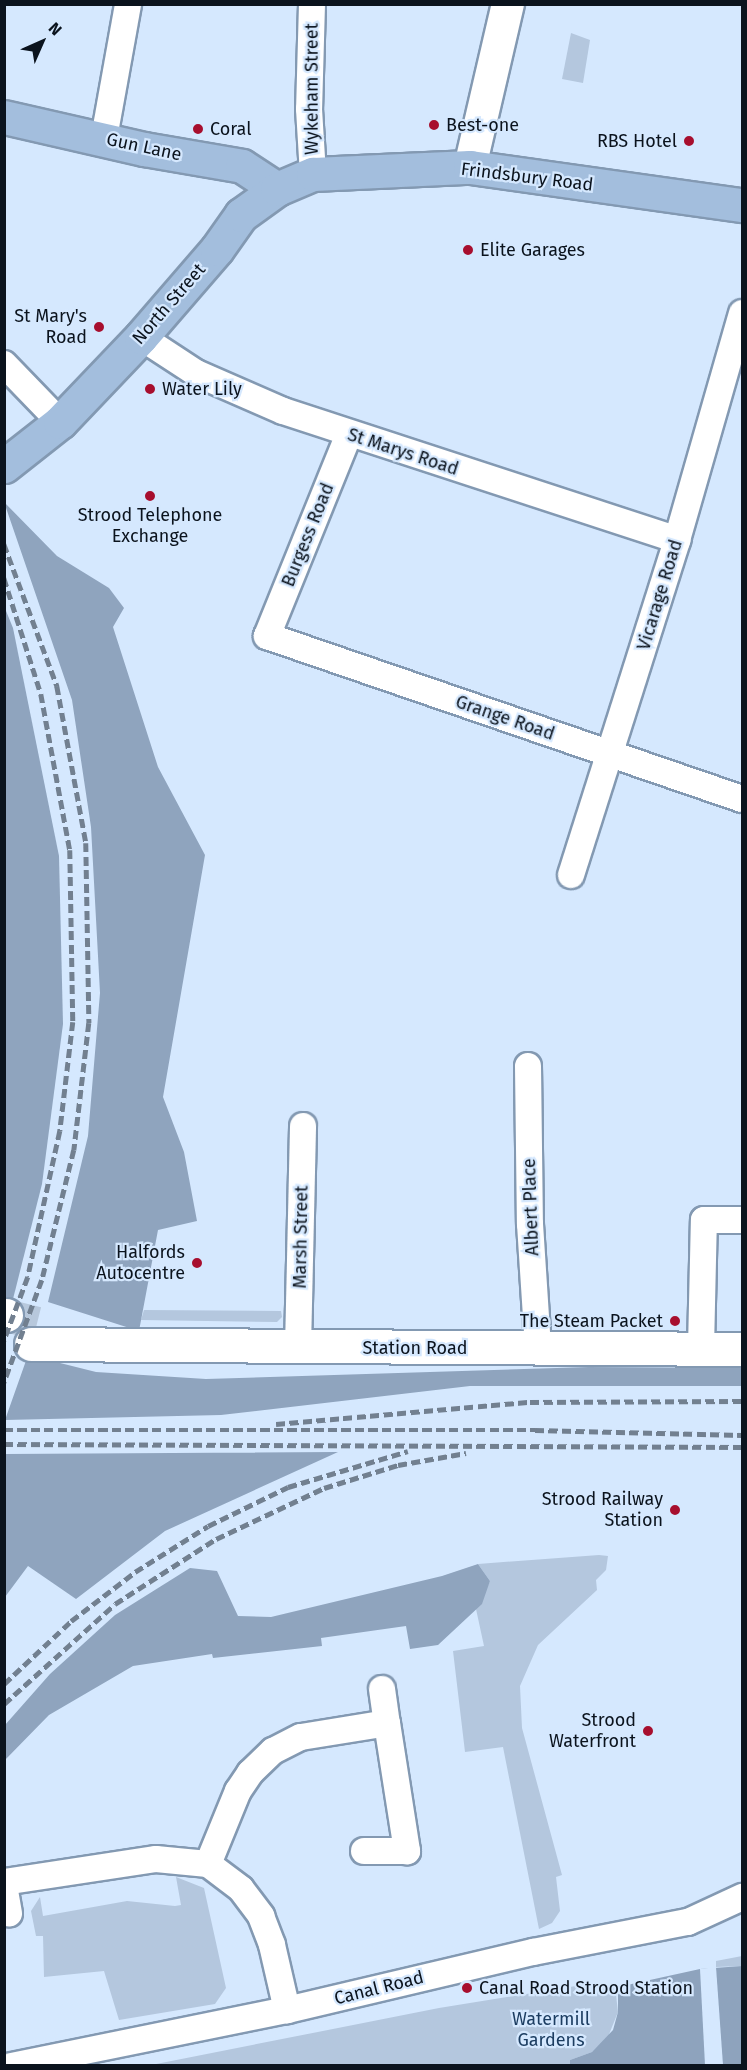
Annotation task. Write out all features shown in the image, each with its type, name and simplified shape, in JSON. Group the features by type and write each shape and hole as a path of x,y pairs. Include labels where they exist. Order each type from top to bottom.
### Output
{"main road":[{"name":"Gun Lane","path":"4,117 242,166 278,189"},
{"name":"Frindsbury Road","path":"278,189 313,174 470,167 742,205"},
{"name":"North Street","path":"4,466 60,422 141,337 217,249 241,215 278,189"},
{"name":"Station Road","path":"34,1334 87,1347 742,1349"}],"street":[{"path":"104,138 128,4"},
{"name":"Wykeham Street","path":"312,4 309,109 313,174"},
{"path":"470,167 508,4"},
{"name":"Vicarage Road","path":"571,875 677,540 732,384 742,313"},
{"name":"St Marys Road","path":"141,337 179,364 228,389 349,434 677,540"},
{"path":"4,364 60,422"},
{"name":"Burgess Road","path":"267,636 349,434"},
{"name":"Grange Road","path":"267,636 742,799"},
{"name":"Albert Place","path":"528,1066 530,1224 538,1348"},
{"name":"Marsh Street","path":"298,1348 303,1126"},
{"path":"701,1348 704,1220 742,1220"},
{"path":"364,1851 407,1851 382,1689"},
{"path":"208,1864 238,1791 250,1773 273,1751 301,1737 387,1723"},
{"path":"9,1914 4,1883 156,1859 208,1864 241,1889 261,1916 272,1945 287,2010"},
{"name":"Canal Road","path":"11,2066 287,2010 522,1955 688,1922 742,1897"}],"green space":[{"path":"571,33 590,40 583,83 562,79"},
{"path":"144,1310 281,1311 282,1317 277,1322 141,1320"},
{"path":"608,1556 606,1570 596,1580 597,1590 538,1645 520,1686 522,1728 562,1875 556,1877 560,1911 552,1923 539,1929 503,1747 465,1752 453,1651 484,1646 476,1609 490,1581 478,1564"},
{"path":"176,1877 204,1888 226,1988 215,2004 119,2020 104,1971 44,1977 43,1936 36,1936 31,1911 40,1897 43,1916 127,1901 175,1906 181,1905"},
{"path":"742,1956 742,1966 716,1967 716,1961"},
{"name":"Watermill Gardens","path":"582,1985 584,1992 615,1986 618,2012 608,2037 592,2052 570,2060 570,2065 146,2066 439,2008"}],"shaded area":[{"path":"4,502 57,556 109,588 124,608 113,627 158,767 205,855 163,1097 184,1152 197,1221 158,1230 139,1331 48,1302 88,1136 100,993 91,827 72,700"},
{"path":"4,606 13,628 59,856 63,1024 42,1184 11,1307 4,1306"},
{"path":"28,1355 96,1372 206,1379 589,1367 742,1368 742,1386 470,1386 221,1415 5,1420"},
{"path":"338,1452 165,1531 76,1599 28,1566 5,1597 5,1454"},
{"path":"478,1564 490,1581 482,1604 438,1645 410,1649 406,1626 321,1638 322,1646 213,1658 212,1654 133,1666 49,1715 5,1760 5,1725 50,1674 115,1615 190,1568 217,1571 238,1616 271,1617 442,1576"},
{"path":"742,1966 742,2065 570,2066 570,2060 592,2052 613,2030 618,2012 618,1987 700,1969"}],"pier":[{"path":"716,1967 723,2065 705,2065 700,1969"}],"tunnel":[{"path":"6,1315 37,1323"}],"railway":[{"path":"4,544 57,686 86,843 89,1023 74,1150 42,1280 4,1383"},
{"path":"4,578 41,694 70,850 73,1022 60,1131 28,1277 4,1341"},
{"path":"276,1424 530,1402 742,1401"},
{"path":"4,1430 535,1430 742,1435"},
{"path":"4,1444 742,1447"},
{"path":"4,1684 71,1621 135,1572 208,1526 288,1487 408,1451"},
{"path":"4,1704 115,1604 216,1539 324,1488 398,1465 466,1453"}],"place":[{"name":"Best-one","path":"434,125"},
{"name":"Coral","path":"198,129"},
{"name":"RBS Hotel","path":"689,141"},
{"name":"Elite Garages","path":"468,250"},
{"name":"St Mary's Road","path":"99,327"},
{"name":"Water Lily","path":"150,389"},
{"name":"Strood Telephone Exchange","path":"150,496"},
{"name":"Halfords Autocentre","path":"197,1263"},
{"name":"The Steam Packet","path":"675,1321"},
{"name":"Strood Railway Station","path":"675,1510"},
{"name":"Strood Waterfront","path":"648,1731"},
{"name":"Canal Road Strood Station","path":"467,1988"}]}
